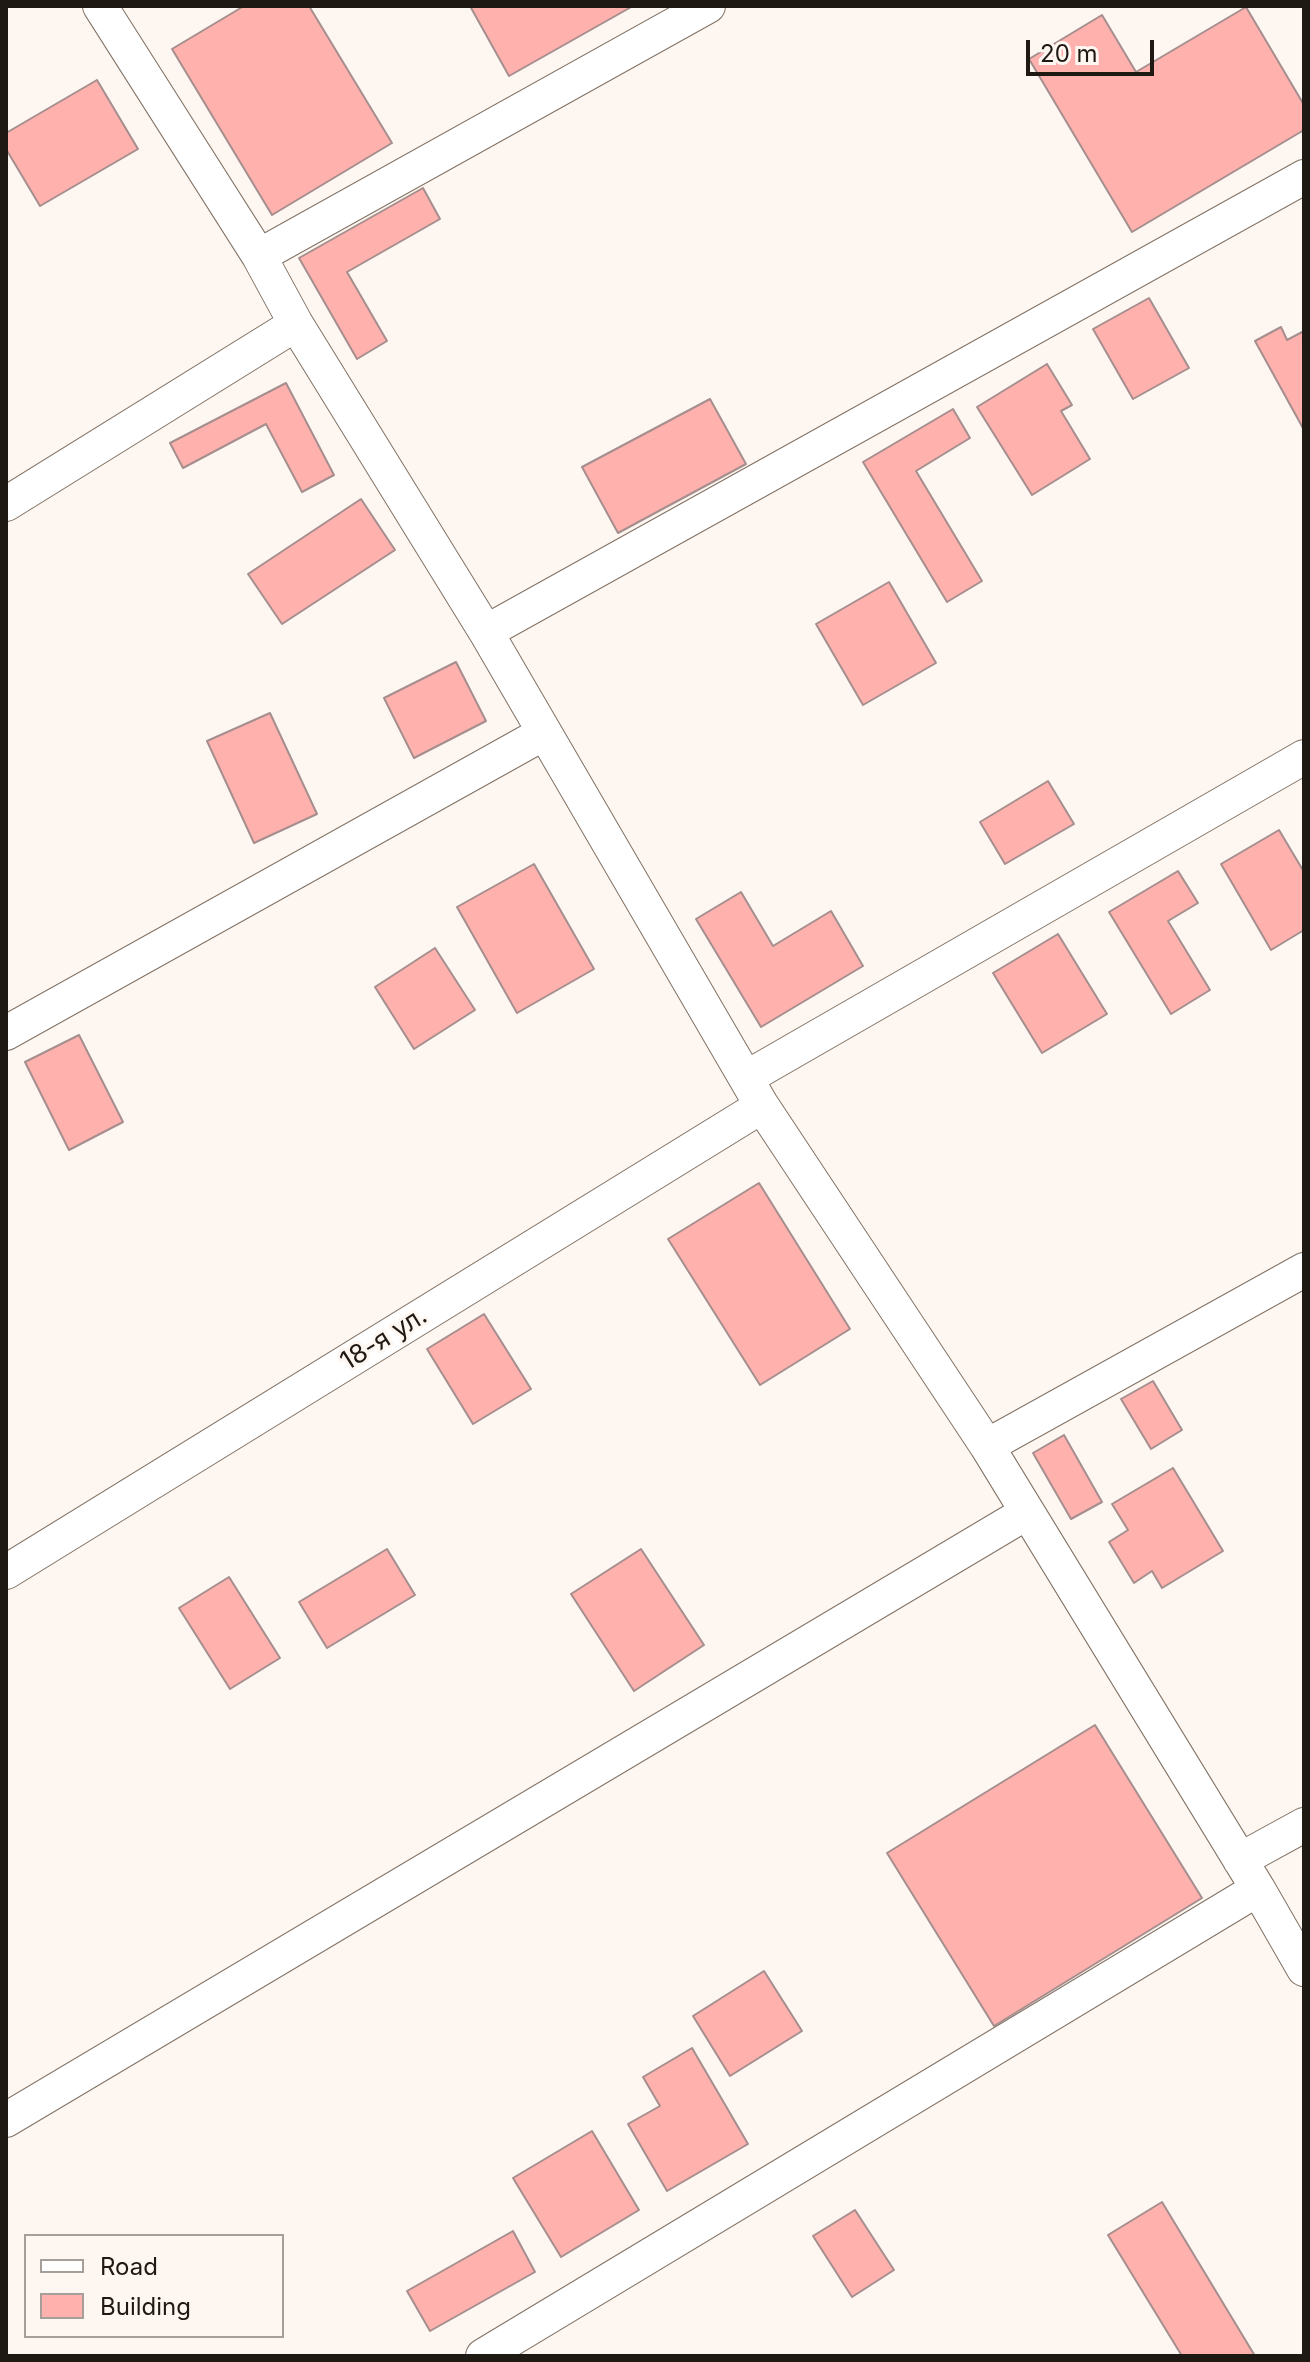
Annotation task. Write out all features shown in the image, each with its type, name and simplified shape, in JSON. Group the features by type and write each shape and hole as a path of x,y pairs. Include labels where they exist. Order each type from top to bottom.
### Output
{"street":[{"path":"100,6 259,256 296,324 486,632 754,1092 987,1446 1304,1969"},
{"path":"259,256 708,6"},
{"path":"486,632 1304,177"},
{"path":"6,504 296,324"},
{"path":"6,1033 544,733"},
{"name":"18-я ул.","path":"6,1572 754,1092 1304,757"},
{"path":"987,1446 1304,1270"},
{"path":"6,2120 1026,1513"},
{"path":"483,2356 1249,1875 1304,1825"}],"building":[{"path":"244,6 309,6 392,143 272,215 172,49"},
{"path":"470,6 633,6 509,76"},
{"path":"1246,7 1304,105 1304,130 1132,232 1029,59 1102,15 1136,72"},
{"path":"97,80 138,149 40,206 6,149 6,133"},
{"path":"423,188 440,219 347,272 387,341 357,359 299,258"},
{"path":"1149,298 1189,368 1133,399 1093,329"},
{"path":"1281,327 1287,340 1304,331 1304,430 1255,341"},
{"path":"1047,364 1072,405 1061,411 1090,459 1032,495 977,407"},
{"path":"286,383 334,475 302,492 266,424 183,468 170,443"},
{"path":"710,399 746,464 618,533 582,467"},
{"path":"953,409 970,438 916,471 982,581 947,602 863,462"},
{"path":"361,499 395,550 282,624 248,574"},
{"path":"889,582 936,663 863,705 816,624"},
{"path":"456,662 486,721 414,758 384,698"},
{"path":"270,713 317,814 254,843 207,741"},
{"path":"1048,781 1074,824 1005,864 980,822"},
{"path":"1279,830 1304,872 1304,930 1271,950 1221,864"},
{"path":"534,864 594,969 517,1013 457,907"},
{"path":"1178,871 1198,903 1168,921 1210,990 1171,1014 1109,912"},
{"path":"741,892 773,946 831,911 863,966 761,1027 696,919"},
{"path":"1058,934 1107,1014 1042,1053 993,973"},
{"path":"435,948 475,1010 414,1049 375,987"},
{"path":"79,1035 123,1122 69,1150 25,1062"},
{"path":"759,1183 850,1329 760,1385 668,1239"},
{"path":"484,1314 531,1389 473,1424 427,1349"},
{"path":"1153,1381 1182,1430 1151,1449 1121,1399"},
{"path":"1064,1435 1102,1502 1071,1519 1033,1453"},
{"path":"1173,1468 1223,1551 1162,1588 1152,1571 1134,1583 1109,1542 1128,1530 1112,1504"},
{"path":"387,1549 415,1595 327,1648 299,1602"},
{"path":"641,1549 704,1645 634,1691 571,1594"},
{"path":"229,1577 280,1658 230,1689 179,1608"},
{"path":"1095,1725 1202,1898 994,2026 887,1853"},
{"path":"764,1971 802,2031 730,2076 693,2016"},
{"path":"692,2048 748,2144 667,2191 628,2124 660,2106 643,2077"},
{"path":"592,2131 639,2210 561,2257 513,2178"},
{"path":"1162,2202 1255,2356 1182,2356 1108,2235"},
{"path":"855,2210 894,2270 852,2297 813,2236"},
{"path":"513,2231 535,2272 430,2331 407,2291"}]}
